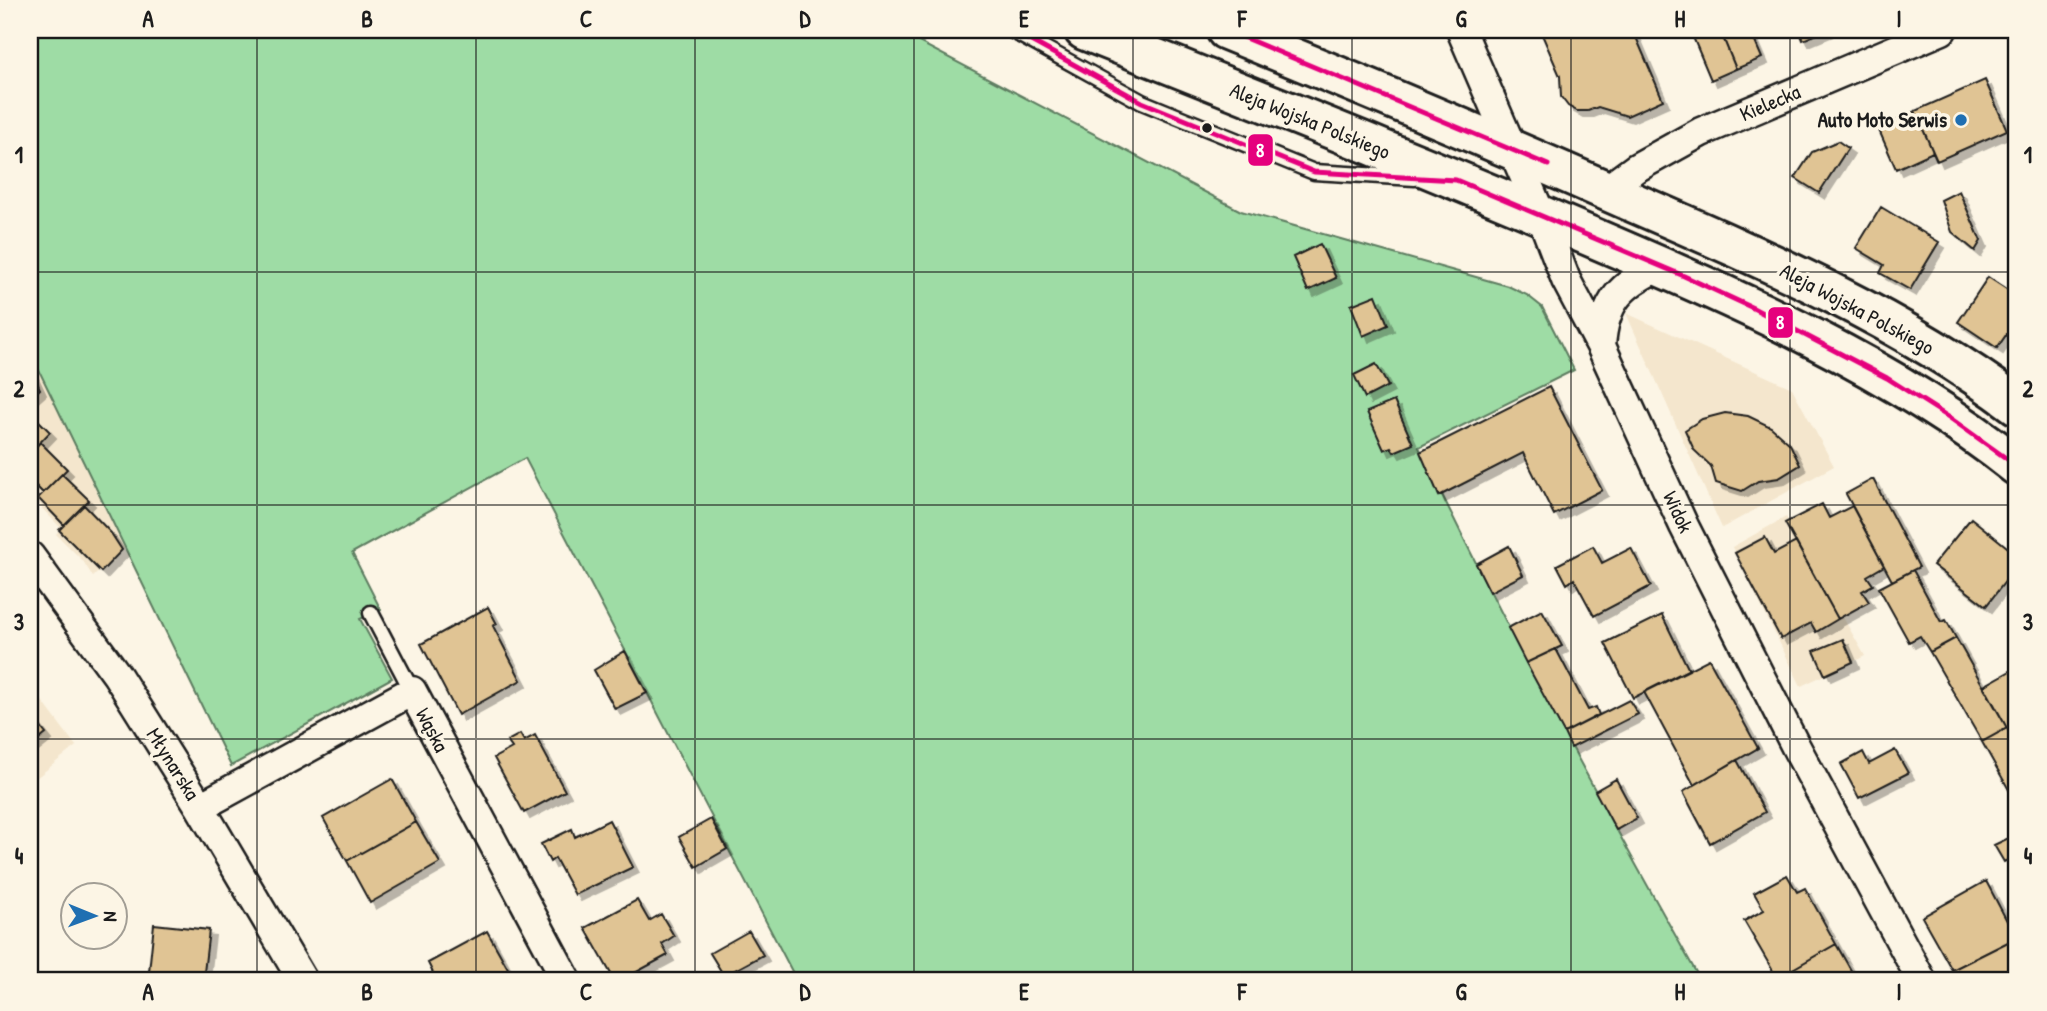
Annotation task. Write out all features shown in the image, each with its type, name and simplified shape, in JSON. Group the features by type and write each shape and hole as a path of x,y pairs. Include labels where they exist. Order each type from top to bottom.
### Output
{"main road":[{"name":"Aleja Wojska Polskiego","path":"1084,30 1541,215 1753,308 1886,378 1950,418 2017,466"},
{"name":"Aleja Wojska Polskiego","path":"1226,30 1512,149 1777,265 1833,293 1943,356 2017,405"}],"street":[{"name":"Widok","path":"1461,30 1541,215 1566,280 1601,346 1723,605 1922,981"},
{"name":"Kielecka","path":"1606,190 1636,168 1702,132 1942,30"},
{"path":"1601,346 1604,319 1615,297 1626,285 1660,266"},
{"name":"Młynarska","path":"30,556 117,675 200,807 303,981"},
{"name":"Wąska","path":"200,807 412,691 567,981"}],"lane":[{"path":"1011,30 1142,102 1314,172 1456,180"},
{"path":"371,613 412,691"}],"shaded area":[{"path":"1626,313 1792,388 1834,466 1722,528"},
{"path":"30,352 124,548 93,577 83,561 56,534 61,528 30,496"},
{"path":"1786,517 1865,656 1801,686 1732,547"},
{"path":"40,698 76,746 30,783 30,706"}],"green space":[{"path":"30,30 896,30 1241,211 1508,286 1527,295 1542,307 1574,370 1419,447 1556,717 1701,981 797,981 525,458 352,553 381,610 360,619 392,678 231,766 30,352"}],"building":[{"path":"1540,30 1633,30 1663,100 1627,116 1598,107 1577,111 1568,106 1561,97 1560,76"},
{"path":"1690,30 1720,30 1736,69 1711,80"},
{"path":"1720,30 1750,30 1762,58 1736,69"},
{"path":"1799,30 1827,30 1803,40"},
{"name":"Auto Moto Serwis","path":"1985,80 2007,130 1937,161 1915,111"},
{"path":"1915,111 1933,152 1896,169 1878,128"},
{"path":"1838,141 1848,148 1819,193 1795,178 1812,152"},
{"path":"1959,191 1981,241 1975,251 1952,232 1941,200"},
{"path":"1881,207 1939,242 1910,290 1880,273 1884,265 1856,248"},
{"path":"1320,244 1336,278 1308,291 1293,257"},
{"path":"1988,277 2017,296 2017,319 1997,348 1958,322"},
{"path":"1376,295 1388,325 1363,336 1351,305"},
{"path":"1376,364 1388,386 1365,398 1354,375"},
{"path":"30,368 40,389 30,398"},
{"path":"1549,387 1602,490 1554,515 1523,453 1439,496 1420,452"},
{"path":"1394,401 1413,444 1394,452 1391,447 1384,450 1367,412"},
{"path":"30,412 50,432 30,453"},
{"path":"1725,413 1748,416 1771,427 1790,444 1800,465 1779,478 1758,481 1742,491 1716,483 1711,466 1694,450 1685,430 1702,419"},
{"path":"40,442 67,469 43,493 30,480 30,453"},
{"path":"62,474 89,500 64,525 38,498"},
{"path":"1873,479 1919,567 1892,581 1846,494"},
{"path":"1822,504 1829,518 1852,506 1884,566 1867,576 1873,585 1862,591 1869,602 1838,619 1785,523"},
{"path":"84,505 111,533 122,550 101,572 59,530"},
{"path":"1971,518 2017,555 2017,566 1986,606 1933,565"},
{"path":"1765,537 1774,554 1796,542 1838,619 1816,632 1811,623 1781,639 1735,553"},
{"path":"1509,546 1523,575 1490,592 1476,564"},
{"path":"1593,546 1602,563 1631,548 1651,586 1594,616 1574,579 1567,584 1557,565"},
{"path":"1913,570 1941,622 1946,620 1956,638 1930,652 1920,636 1909,642 1879,588"},
{"path":"488,607 497,624 493,626 521,680 458,715 421,644"},
{"path":"1542,610 1562,646 1526,663 1508,628"},
{"path":"1662,615 1689,670 1633,698 1605,643"},
{"path":"1956,638 2007,728 1982,742 1930,652"},
{"path":"1843,639 1853,662 1825,675 1814,651"},
{"path":"1556,649 1588,710 1596,707 1599,715 1564,733 1526,663"},
{"path":"625,651 647,693 615,709 594,670"},
{"path":"1709,659 1758,748 1694,785 1644,692"},
{"path":"2012,670 2017,679 2017,722 2007,728 1984,686"},
{"path":"1629,700 1638,714 1571,748 1564,733"},
{"path":"30,714 46,734 30,747"},
{"path":"2007,728 2017,745 2017,804 1982,742"},
{"path":"520,734 524,741 535,735 565,791 524,813 494,758 512,748 507,741"},
{"path":"1895,750 1908,773 1859,798 1841,764 1863,752 1869,764"},
{"path":"1737,760 1765,812 1710,843 1683,792"},
{"path":"392,779 416,822 347,861 323,818"},
{"path":"1616,779 1637,818 1616,830 1595,791"},
{"path":"711,819 727,849 696,867 679,837"},
{"path":"609,820 633,867 575,895 555,858 550,862 541,844 572,829 575,837"},
{"path":"416,822 440,863 370,903 347,861"},
{"path":"2017,834 2017,855 2004,862 1994,845"},
{"path":"1787,875 1797,892 1805,888 1836,944 1777,978 1744,921 1764,910 1754,893"},
{"path":"1986,881 2016,938 1952,970 1922,917"},
{"path":"637,900 649,921 661,914 674,936 662,944 668,955 620,981 615,981 585,928"},
{"path":"154,924 209,930 203,981 148,981"},
{"path":"487,931 515,981 437,981 428,963"},
{"path":"749,931 763,955 724,976 710,953"},
{"path":"2016,938 2017,981 1959,981 1952,970"},
{"path":"1836,944 1857,981 1779,981 1777,978"}],"transit line":[{"name":"8","path":"1011,30 1142,102 1314,172 1456,180 1684,276 1753,308 1887,378 1950,418 2017,466"},
{"name":"8","path":"1226,30 1548,165"}],"place":[{"name":"Auto Moto Serwis","path":"1961,120"}]}
